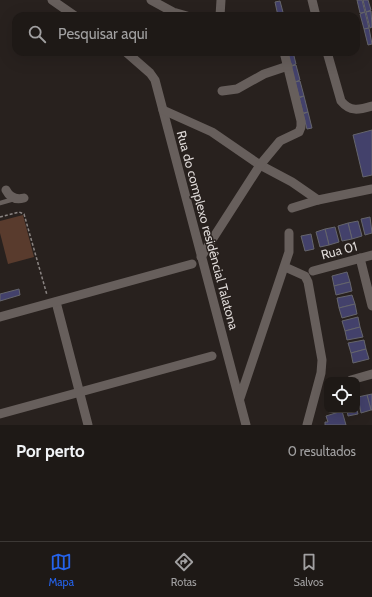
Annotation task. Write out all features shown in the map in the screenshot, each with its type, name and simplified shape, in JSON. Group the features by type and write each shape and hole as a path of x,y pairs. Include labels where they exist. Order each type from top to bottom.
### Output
{"street":[{"path":"52,0 69,12"},
{"path":"151,0 173,12"},
{"path":"220,12 221,0"},
{"path":"312,0 315,12"},
{"name":"Rua do complexo residêncial Talatona","path":"131,56 150,73 155,80 246,425"},
{"path":"201,257 260,165 280,141 298,132 301,127 301,120 285,56"},
{"path":"328,56 341,101 345,106 360,110 372,106"},
{"path":"222,91 237,89 264,74 288,66"},
{"path":"163,110 212,132 260,165 292,182 318,200"},
{"path":"292,208 318,200 372,189"},
{"path":"6,190 11,197 19,198"},
{"path":"240,398 285,266 289,252 289,233"},
{"name":"Rua 01","path":"313,271 372,255"},
{"path":"360,258 372,306"},
{"path":"0,317 192,264"},
{"path":"285,266 305,276 308,282 322,360 321,373 306,425"},
{"path":"56,302 88,425"},
{"path":"0,414 212,356"},
{"path":"360,377 372,374"}],"lane":[{"path":"0,203 19,198"}],"path":[{"path":"0,217 19,212 24,214 47,296"}],"shaded area":[{"path":"23,215 34,257 8,264 0,233 0,221"}],"building":[{"path":"357,0 362,0 365,12 360,12"},
{"path":"363,0 368,0 371,10 366,12"},
{"path":"280,1 283,12 277,12 275,2"},
{"path":"371,11 372,27 370,28 366,12"},
{"path":"365,12 369,28 364,29 360,14"},
{"path":"369,28 372,44 368,45 364,29"},
{"path":"288,56 294,56 296,64 291,66"},
{"path":"296,65 300,80 295,82 291,66"},
{"path":"300,81 304,96 299,97 295,82"},
{"path":"304,96 308,112 303,113 299,98"},
{"path":"308,112 312,128 307,129 303,114"},
{"path":"372,130 372,175 363,177 353,135"},
{"path":"370,217 372,233 365,235 361,219"},
{"path":"358,221 362,236 352,239 348,223"},
{"path":"348,223 352,239 342,241 338,226"},
{"path":"335,227 339,242 329,245 325,229"},
{"path":"325,229 329,245 320,247 316,232"},
{"path":"311,234 314,249 305,251 301,236"},
{"path":"347,272 350,282 334,286 332,276"},
{"path":"350,282 352,291 336,295 334,286"},
{"path":"19,289 20,295 0,301 0,294"},
{"path":"352,295 355,304 339,308 337,298"},
{"path":"355,304 357,314 342,318 339,308"},
{"path":"358,317 360,327 345,331 342,321"},
{"path":"360,327 363,337 347,340 345,331"},
{"path":"364,340 366,349 351,353 348,343"},
{"path":"366,349 369,359 353,363 351,353"},
{"path":"372,394 372,410 371,410 367,395"},
{"path":"367,395 371,410 361,413 360,397"},
{"path":"336,413 343,413 346,425 325,425 325,422 328,422 326,416"},
{"path":"348,413 358,413 358,414 348,416"}]}
